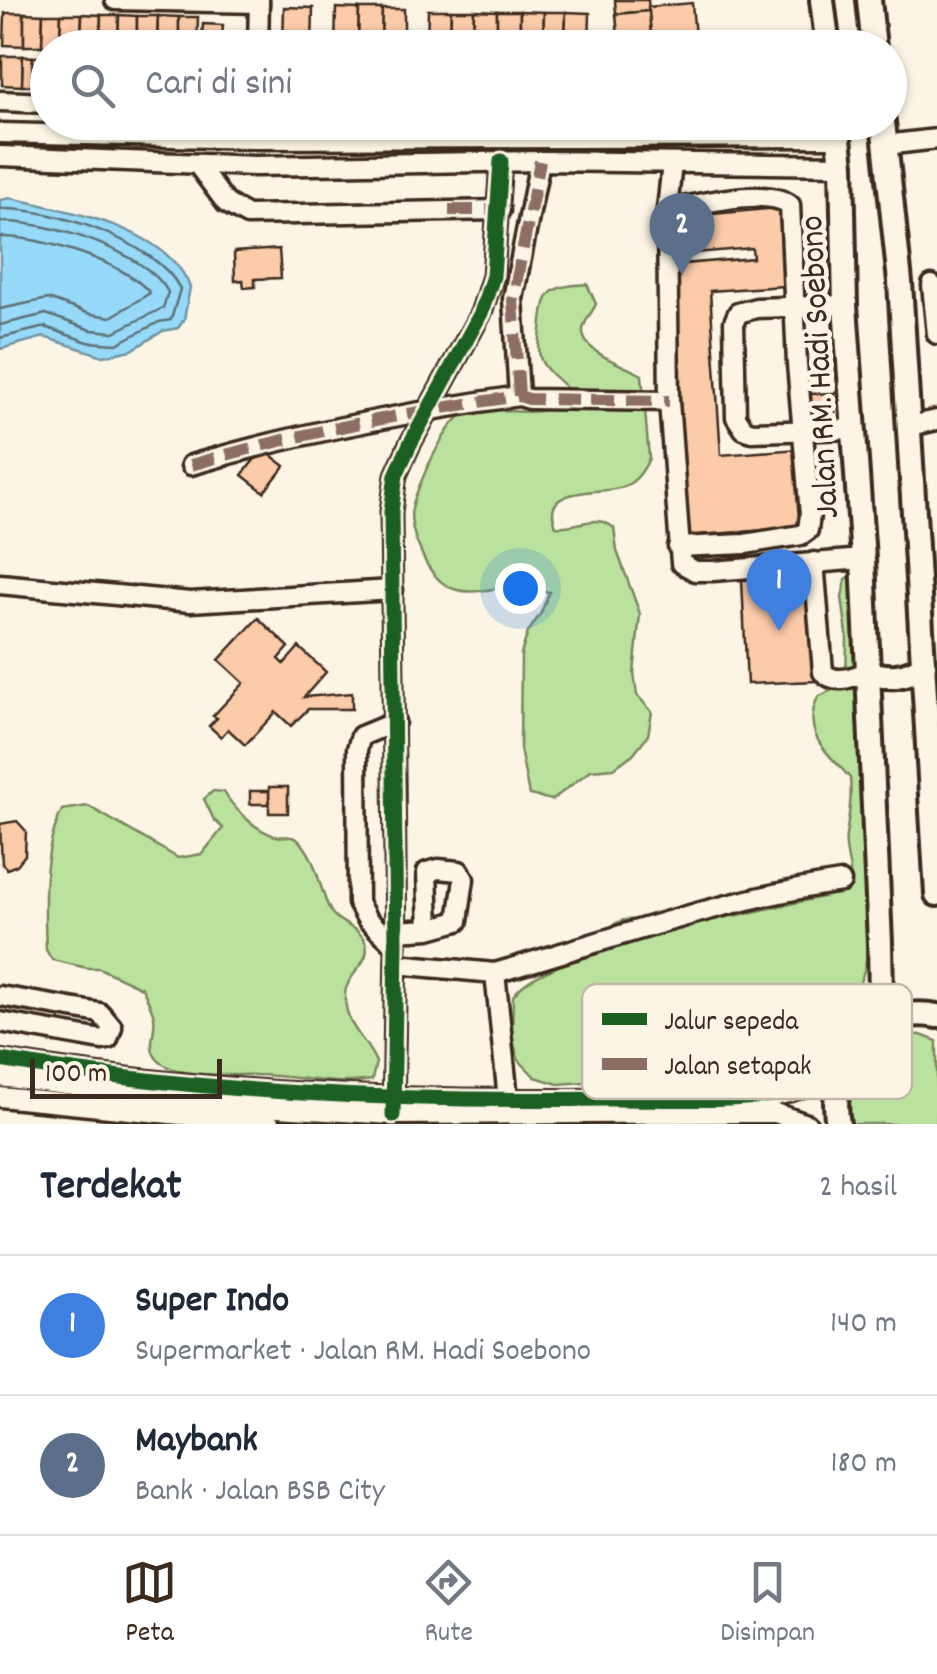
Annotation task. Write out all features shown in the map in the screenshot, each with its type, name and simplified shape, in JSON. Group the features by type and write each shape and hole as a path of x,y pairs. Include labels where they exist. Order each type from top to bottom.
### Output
{"main road":[{"path":"822,0 826,30"},
{"path":"869,0 872,30"},
{"name":"Jalan RM. Hadi Soebono","path":"839,140 844,304 862,559 881,984"},
{"path":"885,140 900,282 928,650 937,894"},
{"path":"867,672 893,677 911,674 928,650"},
{"path":"912,1017 937,1016"},
{"path":"836,1099 838,1124"}],"street":[{"path":"115,0 259,1 258,30"},
{"path":"30,103 2,102 1,133 30,132"},
{"path":"907,136 937,139"},
{"path":"255,166 256,140"},
{"path":"637,140 638,162"},
{"path":"0,156 255,166 540,160 842,165"},
{"path":"519,396 512,299 540,160"},
{"path":"393,1107 396,947 391,512 396,475 481,313 493,276 501,161"},
{"path":"672,163 667,210 670,401 680,563 696,571 862,559"},
{"path":"197,164 226,202 248,215 500,210"},
{"path":"667,210 746,197 786,201 792,212 802,431 810,515 808,530 801,536 678,547"},
{"path":"900,282 935,285 937,334"},
{"path":"844,304 743,309 738,313 734,322 736,417 744,429 752,432 854,429"},
{"path":"190,466 236,452 427,410 519,396 530,400 670,401"},
{"path":"910,426 937,420"},
{"path":"814,562 823,672 834,679 867,672"},
{"path":"0,584 190,602 392,590"},
{"path":"395,722 361,736 356,749 358,903 396,947 495,973 763,895 840,882"},
{"path":"396,947 430,930"},
{"path":"495,973 509,1108"},
{"path":"0,996 100,1013 112,1027 108,1039 102,1040 0,1022"},
{"path":"0,1060 95,1076 393,1107"},
{"path":"0,1077 242,1106 774,1113 807,1124"},
{"path":"0,1097 270,1124"},
{"path":"509,1108 700,1099"}],"green space":[{"path":"587,284 596,304 584,326 587,343 603,356 642,375 649,458 628,485 564,497 556,503 553,513 556,526 600,521 614,528 617,551 640,614 634,673 637,695 652,712 648,735 633,754 614,768 591,770 552,800 529,795 520,749 521,654 549,592 509,588 469,592 445,585 424,558 411,513 435,453 461,415 482,410 539,411 562,402 569,391 547,370 540,355 544,307 555,290"},
{"path":"851,576 856,580 871,907 866,961 859,984 582,984 582,1082 558,1084 535,1077 518,1059 512,1036 513,996 536,977 581,954 617,923 734,916 846,892 850,878 846,844 850,778 819,742 812,722 818,697 846,683 847,635 842,597 846,579"},
{"path":"213,791 224,792 239,812 261,830 298,840 309,855 330,910 364,939 364,960 345,994 351,1023 376,1062 372,1080 343,1082 205,1074 166,1066 152,1049 154,1017 142,988 99,968 52,960 46,950 48,861 62,810 88,806 178,858 202,854 223,828 214,820 204,799"},
{"path":"912,1034 937,1041 937,1124 833,1124 843,1099 912,1099"}],"water":[{"path":"11,198 113,225 160,250 178,266 190,287 184,320 178,328 163,331 132,350 103,356 44,337 0,349 0,200"}],"building":[{"path":"615,0 648,0 649,11 616,14"},
{"path":"692,3 694,30 650,30 648,7"},
{"path":"284,7 313,8 312,30 283,30"},
{"path":"336,8 359,9 358,30 335,30"},
{"path":"359,9 382,9 381,30 358,30"},
{"path":"382,9 404,9 404,30 381,30"},
{"path":"428,10 451,10 450,30 427,30"},
{"path":"451,10 474,10 473,30 450,30"},
{"path":"474,10 497,11 497,30 473,30"},
{"path":"497,11 520,11 520,30 497,30"},
{"path":"520,11 544,12 544,30 520,30"},
{"path":"649,11 651,30 617,30 616,14"},
{"path":"544,12 566,12 566,30 544,30"},
{"path":"566,12 590,13 590,30 566,30"},
{"path":"5,13 24,13 24,46 4,45"},
{"path":"24,13 43,14 42,30 30,30 30,46 24,46"},
{"path":"43,14 61,14 61,30 42,30"},
{"path":"61,14 82,14 82,30 61,30"},
{"path":"82,14 101,15 101,30 82,30"},
{"path":"101,15 119,15 119,30 101,30"},
{"path":"119,15 137,16 137,30 119,30"},
{"path":"137,16 158,16 158,30 137,30"},
{"path":"158,16 179,17 179,30 158,30"},
{"path":"179,17 198,17 198,30 179,30"},
{"path":"203,24 223,25 223,30 203,30"},
{"path":"2,56 23,56 22,86 2,85"},
{"path":"23,56 30,57 30,86 22,86"},
{"path":"779,208 784,286 710,291 721,455 798,449 803,527 686,536 671,265 753,258 752,248 673,255 670,218"},
{"path":"279,249 281,278 255,279 255,287 244,288 243,280 235,281 234,252"},
{"path":"834,393 835,412 810,414 809,394"},
{"path":"263,449 285,466 264,492 242,475"},
{"path":"812,577 816,681 747,684 742,580"},
{"path":"258,618 289,647 279,659 284,664 299,647 326,672 304,697 352,693 352,709 308,709 291,726 276,712 245,745 228,729 221,737 209,726 217,718 213,716 244,683 219,660"},
{"path":"269,787 288,787 288,813 269,813"},
{"path":"250,791 269,791 269,804 250,804"},
{"path":"17,821 26,831 25,855 7,869 2,864 0,824"}],"marked path":[{"path":"519,396 513,299 540,161"},
{"path":"449,210 500,210"},
{"path":"191,465 354,424 519,396 669,401"}],"cycle path":[{"path":"393,1115 396,946 391,512 396,475 481,313 493,276 501,161"},
{"path":"0,1060 151,1080 301,1093 528,1100 720,1099"}],"place":[{"name":"Maybank","path":"682,275"},
{"name":"Super Indo","path":"779,631"}]}
